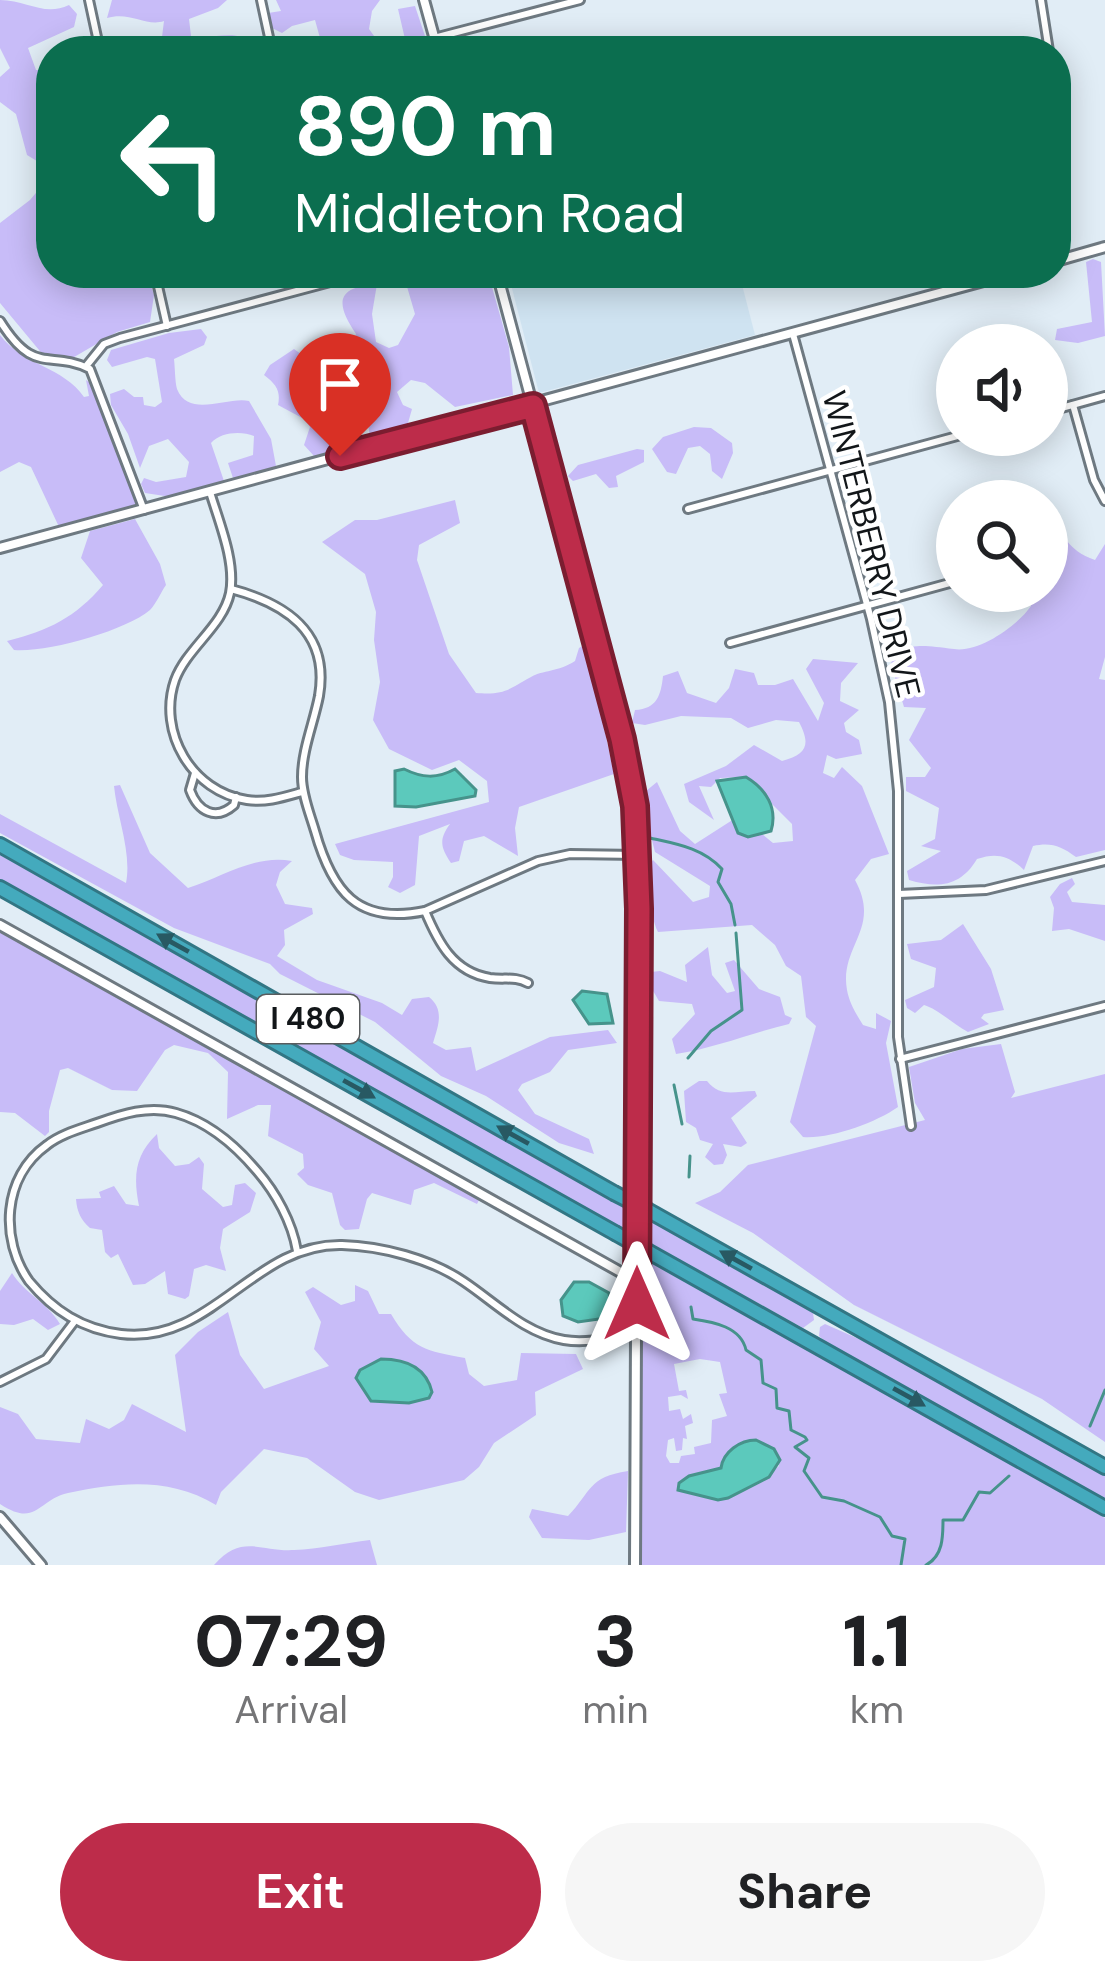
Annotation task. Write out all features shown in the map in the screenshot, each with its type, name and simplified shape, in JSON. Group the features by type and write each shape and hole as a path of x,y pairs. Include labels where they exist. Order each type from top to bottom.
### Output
{"highway":[{"name":"I 480","path":"0,845 1105,1466"},
{"name":"I 480","path":"0,888 1105,1508"}],"street":[{"path":"88,0 96,36"},
{"path":"261,0 269,36"},
{"path":"424,0 433,36"},
{"path":"1041,0 1047,36"},
{"path":"442,36 575,1"},
{"path":"1071,257 1105,248"},
{"path":"158,288 167,326"},
{"path":"87,365 104,344 313,288"},
{"path":"500,288 622,739 635,806 635,1565"},
{"path":"0,548 959,288"},
{"path":"0,321 14,341 34,356 87,365"},
{"name":"WINTERBERRY DRIVE","path":"793,334 867,606 892,724 898,791 900,1059 910,1126"},
{"path":"87,365 104,397 145,510"},
{"path":"1068,406 1105,396"},
{"path":"1072,405 1105,501"},
{"path":"688,509 936,442"},
{"path":"210,492 230,564 231,589 224,610 181,667 171,696 172,730 195,773 236,797 268,800 304,792"},
{"path":"730,643 936,587"},
{"path":"231,589 281,606 298,622 315,650 320,687 302,770 304,792 326,865 341,891 367,909 384,914 424,911 538,861 570,854 638,855"},
{"path":"195,773 190,790 196,803 209,813 231,809 236,797"},
{"path":"898,894 986,890 1105,861"},
{"path":"424,911 436,939 458,964 484,976 528,983"},
{"path":"0,925 624,1274 637,1276"},
{"path":"900,1059 1105,1006"},
{"path":"297,1251 287,1220 263,1178 214,1131 161,1110 129,1112 47,1144 26,1165 10,1200 8,1235 16,1260 41,1295 74,1322 122,1335 172,1330 196,1321 256,1273 297,1251 333,1245 367,1247 437,1267 548,1336 586,1342 636,1334"},
{"path":"0,1382 46,1359 74,1322"},
{"path":"0,1517 35,1563"}],"shaded area":[{"path":"0,0 43,9 69,5 77,14 74,27 54,36 36,36 36,44 28,48 36,70 36,160 27,155 16,114 0,102 0,77 10,68 0,48"},
{"path":"112,0 227,0 189,19 191,36 162,36 164,21 107,18"},
{"path":"276,0 380,0 369,29 374,36 319,36 315,20 282,33 272,28 268,13 281,11"},
{"path":"415,6 425,36 404,36 398,9"},
{"path":"36,193 36,288 152,288 150,322 117,332 69,360 44,356 0,303 0,223"},
{"path":"1086,262 1101,262 1105,336 1068,342 1068,327 1092,322"},
{"path":"376,288 372,314 376,342 389,348 398,345 415,314 407,288 492,288 509,347 513,395 455,407 425,383 411,380 397,392 403,405 412,409 406,430 370,441 361,403 345,386 337,387 332,394 345,399 349,407 332,412 332,435 352,423 358,438 354,445 314,456 304,445 310,427 278,405 277,388 264,375 270,365 294,349 319,367 348,368 356,334 343,298 353,289"},
{"path":"512,288 743,288 755,335 539,393"},
{"path":"201,329 207,337 204,345 174,359 177,389 190,403 200,405 249,401 271,439 276,466 234,481 228,463 253,455 254,436 226,435 211,443 224,481 178,498 145,493 144,478 156,482 186,477 189,462 168,439 149,446 140,468 110,394 124,389 143,397 144,405 155,407 162,402 155,359 112,367 107,360 111,350"},
{"path":"0,335 20,353 66,379 84,397 89,396 86,380 93,385 137,507 60,529 31,467 19,462 0,472"},
{"path":"694,427 711,428 732,443 733,453 722,479 712,471 710,454 700,446 688,448 676,474 667,472 652,449 663,437"},
{"path":"644,450 644,462 616,476 618,487 609,488 596,474 573,481 568,476 578,465"},
{"path":"455,500 460,523 419,545 417,560 449,654 476,693 493,693 569,665 586,644 614,774 519,807 518,856 484,836 464,841 459,861 451,863 442,843 450,824 419,836 415,885 400,893 388,887 393,862 354,860 340,855 335,844 489,802 487,781 459,760 432,770 389,749 373,720 380,682 376,612 365,574 322,542 355,520 377,520"},
{"path":"135,519 166,585 150,610 123,626 85,639 14,650 7,641 60,621 103,585 81,558 90,531"},
{"path":"1068,541 1095,560 1105,544 1105,657 1099,679 1105,680 1105,850 1076,857 1056,846 1039,845 1033,846 1024,870 1008,859 991,856 977,859 964,875 948,883 909,880 907,871 941,851 921,846 935,839 939,808 906,791 906,777 925,777 931,768 909,740 926,708 904,707 891,664 895,649 975,647 1025,612 1068,612"},
{"path":"813,659 858,663 841,683 840,701 859,710 844,723 846,732 859,740 862,754 836,759 827,755 823,773 834,778 842,767 862,786 889,854 871,859 855,880 864,912 846,975 849,999 863,1025 876,1029 876,1013 891,1021 886,1043 898,1107 852,1129 803,1137 790,1122 816,1026 806,1017 801,976 786,966 775,945 752,925 658,932 646,868 653,860 693,902 709,897 710,886 655,852 646,791 657,782 680,831 695,844 734,819 738,833 748,837 762,834 773,843 793,841 792,824 745,777 720,778 711,787 699,786 714,820 689,802 684,784 726,766 754,745 782,761 790,758 804,748 803,730 799,722 776,720 748,728 731,718 681,716 645,725 632,723 635,710 656,700 663,676 678,671 687,693 716,703 729,688 735,669 754,673 758,685 793,679 818,721 824,703 806,669"},
{"path":"455,769 476,790 475,796 395,806 395,771 430,776"},
{"path":"746,777 765,793 773,815 771,831 748,837 738,833 717,781"},
{"path":"120,785 150,853 188,888 252,864 292,861 280,872 276,885 285,904 312,908 313,914 284,930 285,945 277,956 317,980 402,1015 412,999 429,997 439,1013 433,1043 446,1050 471,1047 476,1071 550,1037 608,1030 617,1043 568,1050 550,1072 518,1090 535,1114 589,1139 594,1154 559,1143 486,1096 441,1076 375,1022 280,974 270,964 174,928 0,833 0,814 126,883 126,847 114,786"},
{"path":"0,853 633,1210 633,1234 0,881"},
{"path":"1072,878 1075,884 1067,892 1072,902 1105,905 1105,941 1069,929 1052,931 1050,897"},
{"path":"963,924 991,969 1004,1010 984,1014 981,1018 989,1024 968,1032 924,1005 915,1013 905,1000 934,987 936,968 911,959 907,944 941,940"},
{"path":"0,930 480,1198 477,1204 434,1183 414,1190 411,1205 372,1193 359,1229 345,1230 332,1193 308,1185 297,1174 304,1168 303,1154 268,1136 271,1105 258,1105 227,1119 228,1072 208,1053 174,1045 165,1050 137,1091 112,1090 68,1068 60,1070 45,1136 15,1113 0,1112"},
{"path":"708,947 712,975 727,993 735,991 725,963 734,960 759,989 780,997 785,1015 792,1018 789,1024 676,1054 672,1039 695,1014 692,1004 659,1001 649,984 651,972 687,982 685,965"},
{"path":"582,991 607,994 613,1023 589,1024 573,1000"},
{"path":"1001,1044 1015,1092 1011,1098 1105,1074 1105,1442 1042,1399 854,1305 753,1233 695,1203 720,1192 748,1165 925,1120 915,1103 909,1067 962,1049"},
{"path":"699,1081 723,1092 755,1091 757,1096 731,1118 747,1143 741,1147 723,1144 727,1155 723,1164 714,1165 705,1157 713,1144 700,1140 696,1128 686,1122 684,1091"},
{"path":"157,1134 159,1148 175,1166 199,1157 204,1164 202,1189 223,1207 232,1205 235,1185 245,1183 256,1193 250,1212 223,1229 220,1248 226,1271 206,1265 194,1269 185,1299 168,1294 165,1271 145,1284 133,1285 118,1254 111,1258 105,1252 102,1230 90,1228 80,1215 76,1199 101,1198 99,1192 114,1186 126,1204 139,1206 138,1167"},
{"path":"642,1216 778,1289 813,1313 814,1320 803,1328 642,1239"},
{"path":"641,1255 1105,1518 1105,1565 639,1565","holes":["700,1359 720,1362 727,1393 719,1394 727,1416 712,1420 711,1443 694,1447 695,1454 681,1456 679,1463 670,1463 668,1440 674,1438 676,1451 682,1450 685,1426 693,1423 691,1414 683,1419 680,1409 669,1411 668,1397 688,1399 686,1390 679,1391 674,1364","756,1440 774,1449 779,1466 758,1483 718,1500 677,1486 689,1476 721,1469 734,1448"]},
{"path":"12,1273 60,1324 48,1330 33,1319 0,1324 0,1291"},
{"path":"574,1282 589,1282 609,1293 613,1317 578,1322 563,1316 561,1300"},
{"path":"355,1285 368,1291 379,1314 391,1314 413,1341 465,1358 469,1374 484,1386 517,1380 521,1353 576,1354 583,1369 535,1392 536,1415 494,1443 464,1480 379,1500 355,1492 307,1458 264,1449 221,1492 216,1505 181,1490 144,1484 68,1493 30,1513 0,1504 0,1407 18,1414 36,1439 80,1443 86,1419 109,1429 124,1420 132,1404 186,1432 175,1355 198,1332 228,1312 240,1355 264,1389 329,1366 314,1349 321,1322 305,1292 313,1287 341,1305 355,1301"},
{"path":"825,1324 886,1351 1105,1474 1105,1501 834,1349 819,1336"},
{"path":"381,1359 420,1371 432,1392 429,1398 409,1403 371,1401 356,1378 360,1370"},
{"path":"756,1440 774,1449 780,1460 769,1477 718,1500 678,1490 689,1476 721,1468 733,1448"},
{"path":"628,1471 626,1532 589,1540 542,1538 529,1517 532,1509 568,1516 598,1481"},
{"path":"370,1540 377,1565 214,1565 243,1547 294,1550"}],"waterway":[{"path":"650,838 698,852 722,869 718,882 731,904 735,925"},
{"path":"688,1058 711,1031 742,1010 736,933"},
{"path":"674,1085 682,1124"},
{"path":"689,1177 690,1156"},
{"path":"691,1307 693,1319 733,1331 746,1350 761,1360 763,1383 776,1389 777,1408 789,1411 791,1430 807,1440 795,1447 809,1458 804,1471 822,1497 880,1517 892,1536 905,1539 901,1565"},
{"path":"1090,1426 1105,1390"},
{"path":"926,1565 939,1551 943,1520 963,1520 979,1492 990,1493 1009,1476"}],"route":[{"path":"340,456 533,406 622,739 635,806 637,1304"}]}
